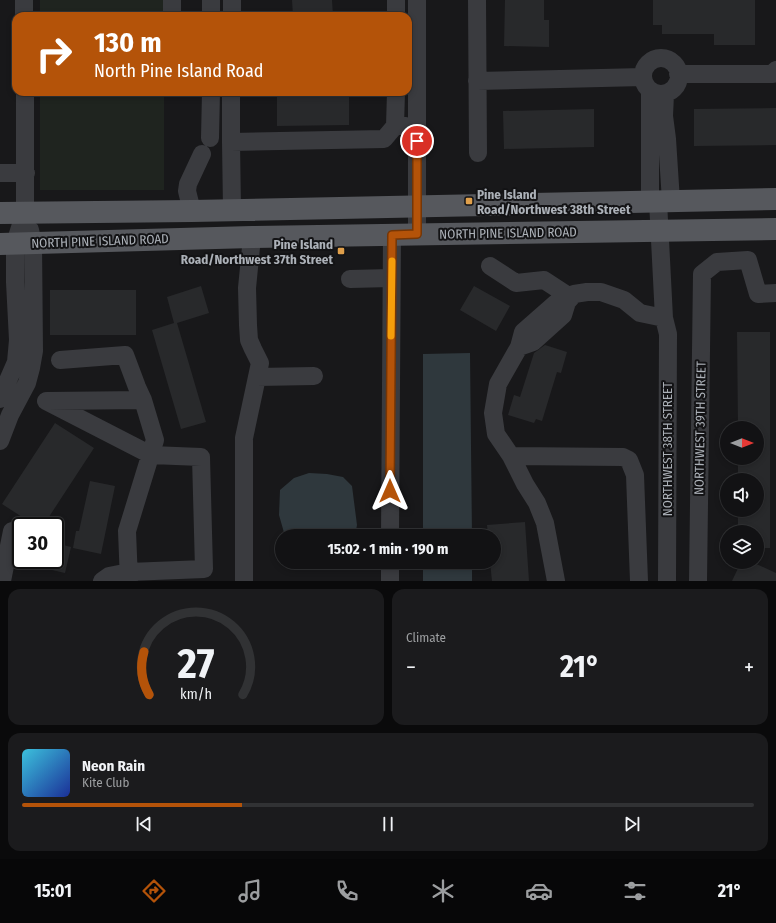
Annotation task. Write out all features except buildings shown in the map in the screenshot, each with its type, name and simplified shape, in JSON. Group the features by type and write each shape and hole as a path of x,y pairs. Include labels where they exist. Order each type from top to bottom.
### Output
{"main road":[{"path":"0,213 776,199"},
{"name":"NORTH PINE ISLAND ROAD","path":"16,243 252,237 776,228"}],"street":[{"path":"24,0 24,12"},
{"path":"172,0 172,12"},
{"path":"211,0 211,12"},
{"path":"232,0 232,12"},
{"path":"396,0 396,12"},
{"path":"417,0 417,234"},
{"path":"477,0 478,153"},
{"path":"477,81 652,87 669,92 676,85 678,74 672,63 661,58 650,62 646,67 652,87"},
{"path":"678,74 773,74 776,70"},
{"name":"NORTHWEST 38TH STREET","path":"652,87 664,116 667,139 660,201 664,318 668,334 667,581"},
{"path":"0,441 10,415 9,393 16,362 18,340 15,282 16,243 25,212 25,96"},
{"path":"210,138 211,96"},
{"path":"231,96 232,209"},
{"path":"231,142 384,139 395,126 396,96"},
{"path":"395,126 417,126"},
{"path":"192,210 187,191 188,184 202,154"},
{"path":"0,173 26,173"},
{"path":"390,529 392,235"},
{"path":"244,581 244,438 260,363 249,340 248,325 247,288 252,237"},
{"name":"NORTHWEST 39TH STREET","path":"698,581 702,274 717,262 748,260 758,294 776,293"},
{"path":"490,266 516,283 544,280 568,300"},
{"path":"350,279 391,278"},
{"path":"556,581 545,524 537,503 525,484 511,456 496,434 493,413 498,384 519,347 533,342 563,315 568,300 574,294 601,292 624,300 640,313 664,318"},
{"path":"60,360 125,355 143,400 155,440 127,531 129,577"},
{"path":"257,377 314,376"},
{"path":"9,393 46,401 143,400"},
{"path":"46,401 151,455 201,457 204,569 129,577 109,576 102,581"},
{"path":"511,456 623,457 629,460 635,475 639,581"},
{"path":"2,581 12,531"},
{"path":"390,569 390,581"}],"shaded area":[{"path":"40,0 164,0 164,12 40,12"},
{"path":"40,96 164,96 164,190 40,190"},
{"path":"470,353 472,529 423,529 423,354"},
{"path":"309,473 343,477 352,486 356,529 283,529 279,515 280,490 294,478"},
{"path":"423,569 472,569 472,581 423,581"}],"slow traffic":[{"path":"391,336 392,261"}],"place":[{"name":"Pine Island Road/Northwest 38th Street","path":"469,201"},
{"name":"Pine Island Road/Northwest 37th Street","path":"341,251"}],"route":[{"path":"390,491 392,235 417,234 417,141"}]}
